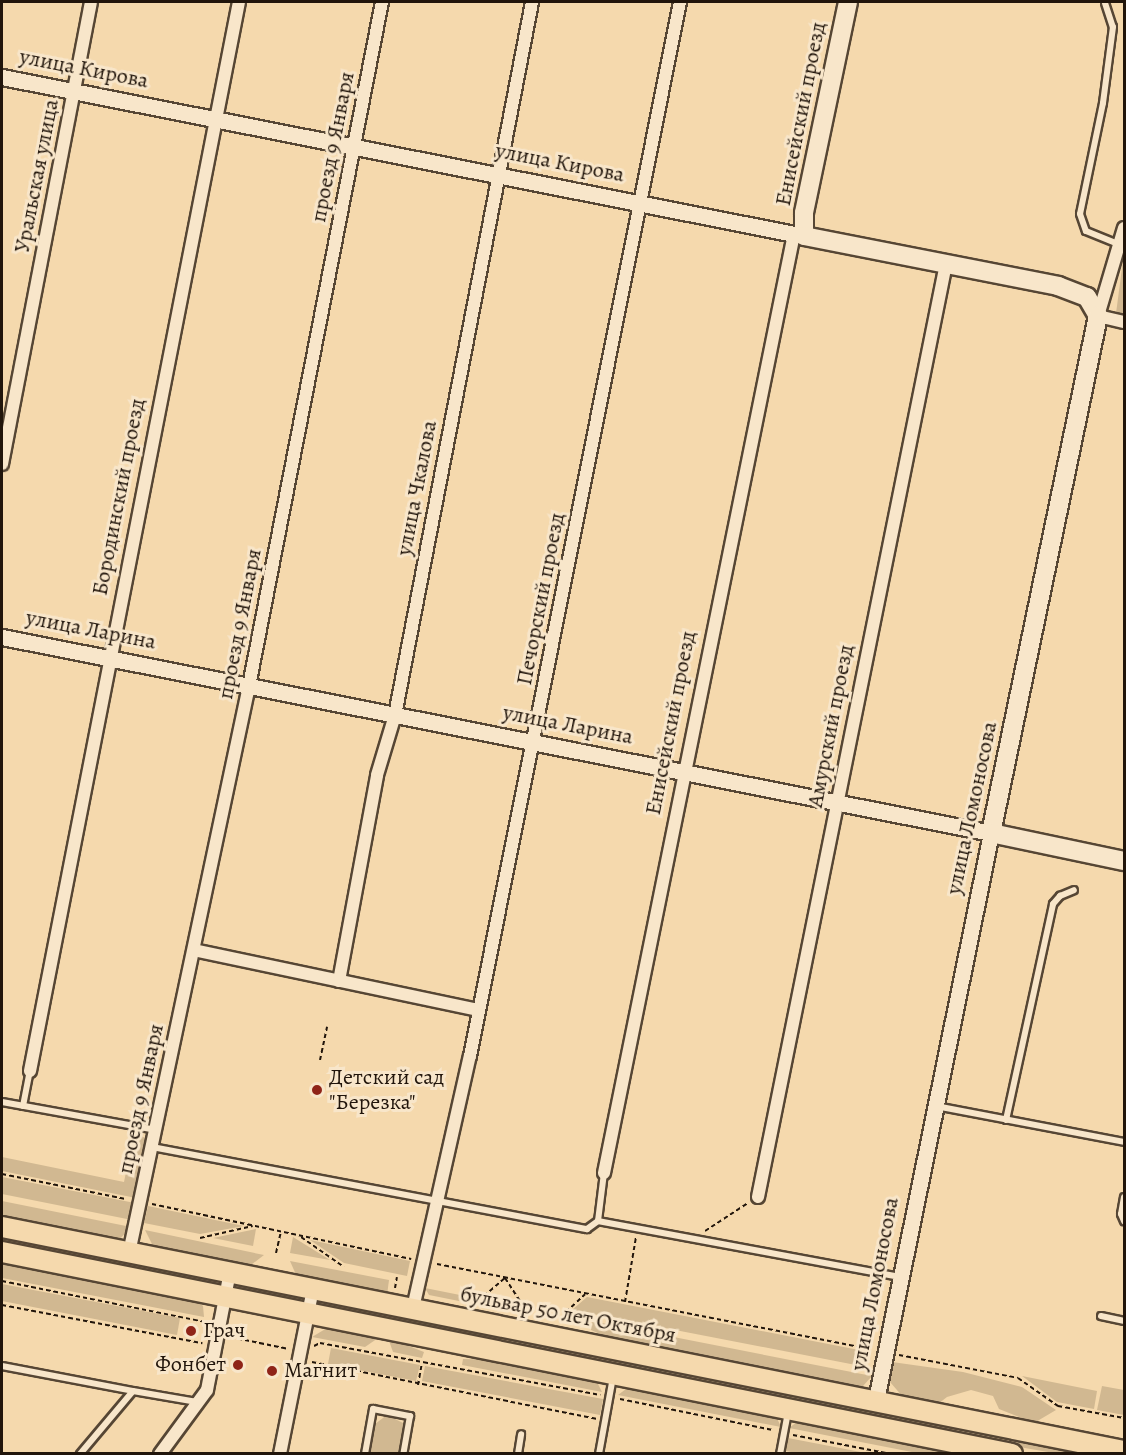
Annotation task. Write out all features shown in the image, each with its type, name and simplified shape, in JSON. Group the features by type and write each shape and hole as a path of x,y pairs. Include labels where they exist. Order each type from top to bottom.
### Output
{"main road":[{"name":"Енисейский проезд","path":"799,235 848,2"},
{"name":"улица Кирова","path":"799,235 1077,291 1087,297 1098,316"},
{"name":"улица Ломоносова","path":"991,833 1098,316"},
{"name":"улица Ларина","path":"991,833 1125,861"},
{"name":"бульвар 50 лет Октября","path":"2,1227 1125,1451"},
{"path":"2,1252 308,1315 788,1408 987,1451 1012,1454"},
{"path":"987,1451 992,1425"}],"street":[{"name":"Уральская улица","path":"2,464 91,2"},
{"name":"Бородинский проезд","path":"30,1071 129,551 239,2"},
{"name":"проезд 9 Января","path":"129,1253 249,686 382,2"},
{"name":"улица Чкалова","path":"339,981 377,775 395,715 532,2"},
{"name":"Печорский проезд","path":"413,1308 533,742 642,204 680,2"},
{"name":"улица Кирова","path":"2,77 799,235"},
{"name":"улица Ломоносова","path":"1098,316 1122,246 1125,228"},
{"name":"Енисейский проезд","path":"604,1173 799,235"},
{"name":"Амурский проезд","path":"758,1197 946,264"},
{"path":"1098,316 1125,322"},
{"name":"улица Ларина","path":"2,637 991,833"},
{"name":"улица Ломоносова","path":"876,1400 991,833"},
{"path":"194,950 478,1010"},
{"path":"160,1454 201,1403 218,1335 230,1272"},
{"path":"280,1454 313,1288"}],"lane":[{"path":"1105,3 1113,27 1081,224 1086,231 1122,246"},
{"path":"1006,1120 1053,903 1074,890"},
{"name":"Бородинский проезд","path":"23,1106 30,1071"},
{"path":"2,1102 156,1130"},
{"path":"936,1106 1125,1142"},
{"path":"152,1147 587,1229 598,1221 901,1278"},
{"name":"Енисейский проезд","path":"598,1221 604,1173"},
{"path":"1125,1197 1121,1214 1125,1221"},
{"path":"1101,1316 1125,1321"},
{"path":"2,1366 201,1403"},
{"path":"599,1454 613,1374"},
{"path":"80,1454 133,1391"},
{"path":"780,1454 788,1408"},
{"path":"365,1454 373,1409 411,1416 403,1454"},
{"path":"518,1454 522,1434"}],"path":[{"path":"320,1060 327,1027"},
{"path":"2,1174 136,1201"},
{"path":"693,1239 758,1197"},
{"path":"148,1204 414,1260"},
{"path":"200,1238 255,1226"},
{"path":"625,1302 637,1228"},
{"path":"276,1253 281,1232"},
{"path":"299,1235 344,1267"},
{"path":"431,1263 1018,1378 1058,1406 1125,1418"},
{"path":"484,1296 505,1278"},
{"path":"505,1278 521,1303"},
{"path":"2,1281 204,1319 218,1335"},
{"path":"566,1312 585,1294"},
{"path":"2,1305 200,1344 218,1335 302,1351 320,1343 610,1396 891,1454"},
{"path":"862,1370 867,1348"},
{"path":"302,1351 315,1366 605,1420"},
{"path":"418,1385 422,1362"}],"shaded area":[{"path":"1124,253 1124,323 1115,321"},
{"path":"134,1132 147,1139 136,1198 2,1171 2,1157 124,1182"},
{"path":"2,1177 135,1203 132,1220 2,1194"},
{"path":"2,1201 131,1227 116,1243 2,1220"},
{"path":"148,1206 244,1226 200,1234 144,1223"},
{"path":"256,1229 253,1246 213,1238"},
{"path":"145,1230 264,1255 247,1268 154,1248"},
{"path":"2,1235 216,1279 216,1281 213,1285 2,1244"},
{"path":"293,1237 330,1260 290,1253"},
{"path":"310,1240 410,1261 407,1276 344,1263"},
{"path":"2,1260 195,1299 203,1306 204,1317 2,1278"},
{"path":"290,1261 389,1280 387,1295 297,1277"},
{"path":"2,1284 180,1318 177,1335 2,1301"},
{"path":"241,1284 299,1294 299,1299 240,1290"},
{"path":"425,1288 520,1307 519,1313 429,1295"},
{"path":"587,1297 864,1351 861,1366 572,1310"},
{"path":"326,1299 383,1309 381,1320 323,1307"},
{"path":"395,1312 957,1427 951,1433 392,1322"},
{"path":"592,1321 872,1376 863,1386 852,1387 616,1341 591,1330"},
{"path":"327,1328 381,1336 365,1347 312,1337"},
{"path":"388,1338 424,1352 422,1358 393,1352"},
{"path":"331,1348 420,1365 416,1381 328,1364"},
{"path":"463,1359 500,1360 596,1380 602,1392 462,1365"},
{"path":"892,1362 963,1372 1022,1387 1056,1410 1034,1423 999,1409 993,1396 971,1390 947,1397 938,1404 903,1397 890,1382"},
{"path":"425,1366 603,1399 600,1415 422,1381"},
{"path":"1022,1376 1097,1391 1094,1409 1057,1402"},
{"path":"630,1386 776,1416 781,1427 618,1395"},
{"path":"1102,1386 1124,1390 1124,1415 1097,1410"},
{"path":"387,1415 405,1424 400,1453 369,1454 375,1424"},
{"path":"801,1419 947,1449 950,1453 917,1453 789,1428"},
{"path":"788,1438 866,1453 796,1453 786,1451"},
{"path":"1015,1439 1104,1453 1054,1453 1019,1447"}],"place":[{"name":"Детский сад \"Березка\"","path":"317,1090"},
{"name":"Грач","path":"191,1331"},
{"name":"Фонбет","path":"238,1365"},
{"name":"Магнит","path":"272,1371"}]}
